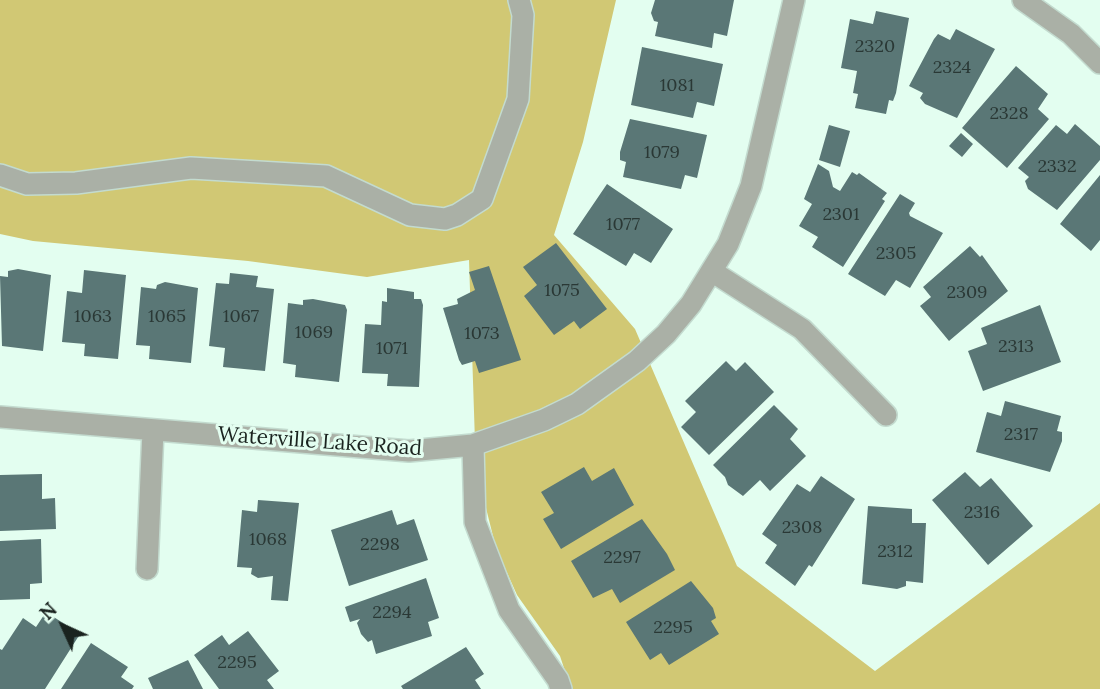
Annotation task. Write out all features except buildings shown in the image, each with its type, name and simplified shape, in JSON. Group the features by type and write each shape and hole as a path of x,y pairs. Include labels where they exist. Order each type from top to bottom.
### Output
{"street":[{"path":"0,175 27,184 76,183 191,168 326,176 410,215 445,219 457,215 482,199 518,99 523,15 519,0"},
{"name":"Waterville Lake Road","path":"0,417 409,451 473,445 544,420 608,384 666,334 713,272 732,235 751,186 794,0"},
{"path":"1023,0 1071,34 1100,63"},
{"path":"713,272 802,329 886,415"},
{"path":"147,569 153,430"},
{"path":"473,445 475,522 509,610 558,680 561,689"}],"shaded area":[{"path":"0,0 616,0 583,142 554,235 635,329 737,566 875,671 1100,503 1100,689 571,689 560,656 517,595 496,548 485,504 475,442 469,260 367,277 248,261 33,241 0,234"}]}
